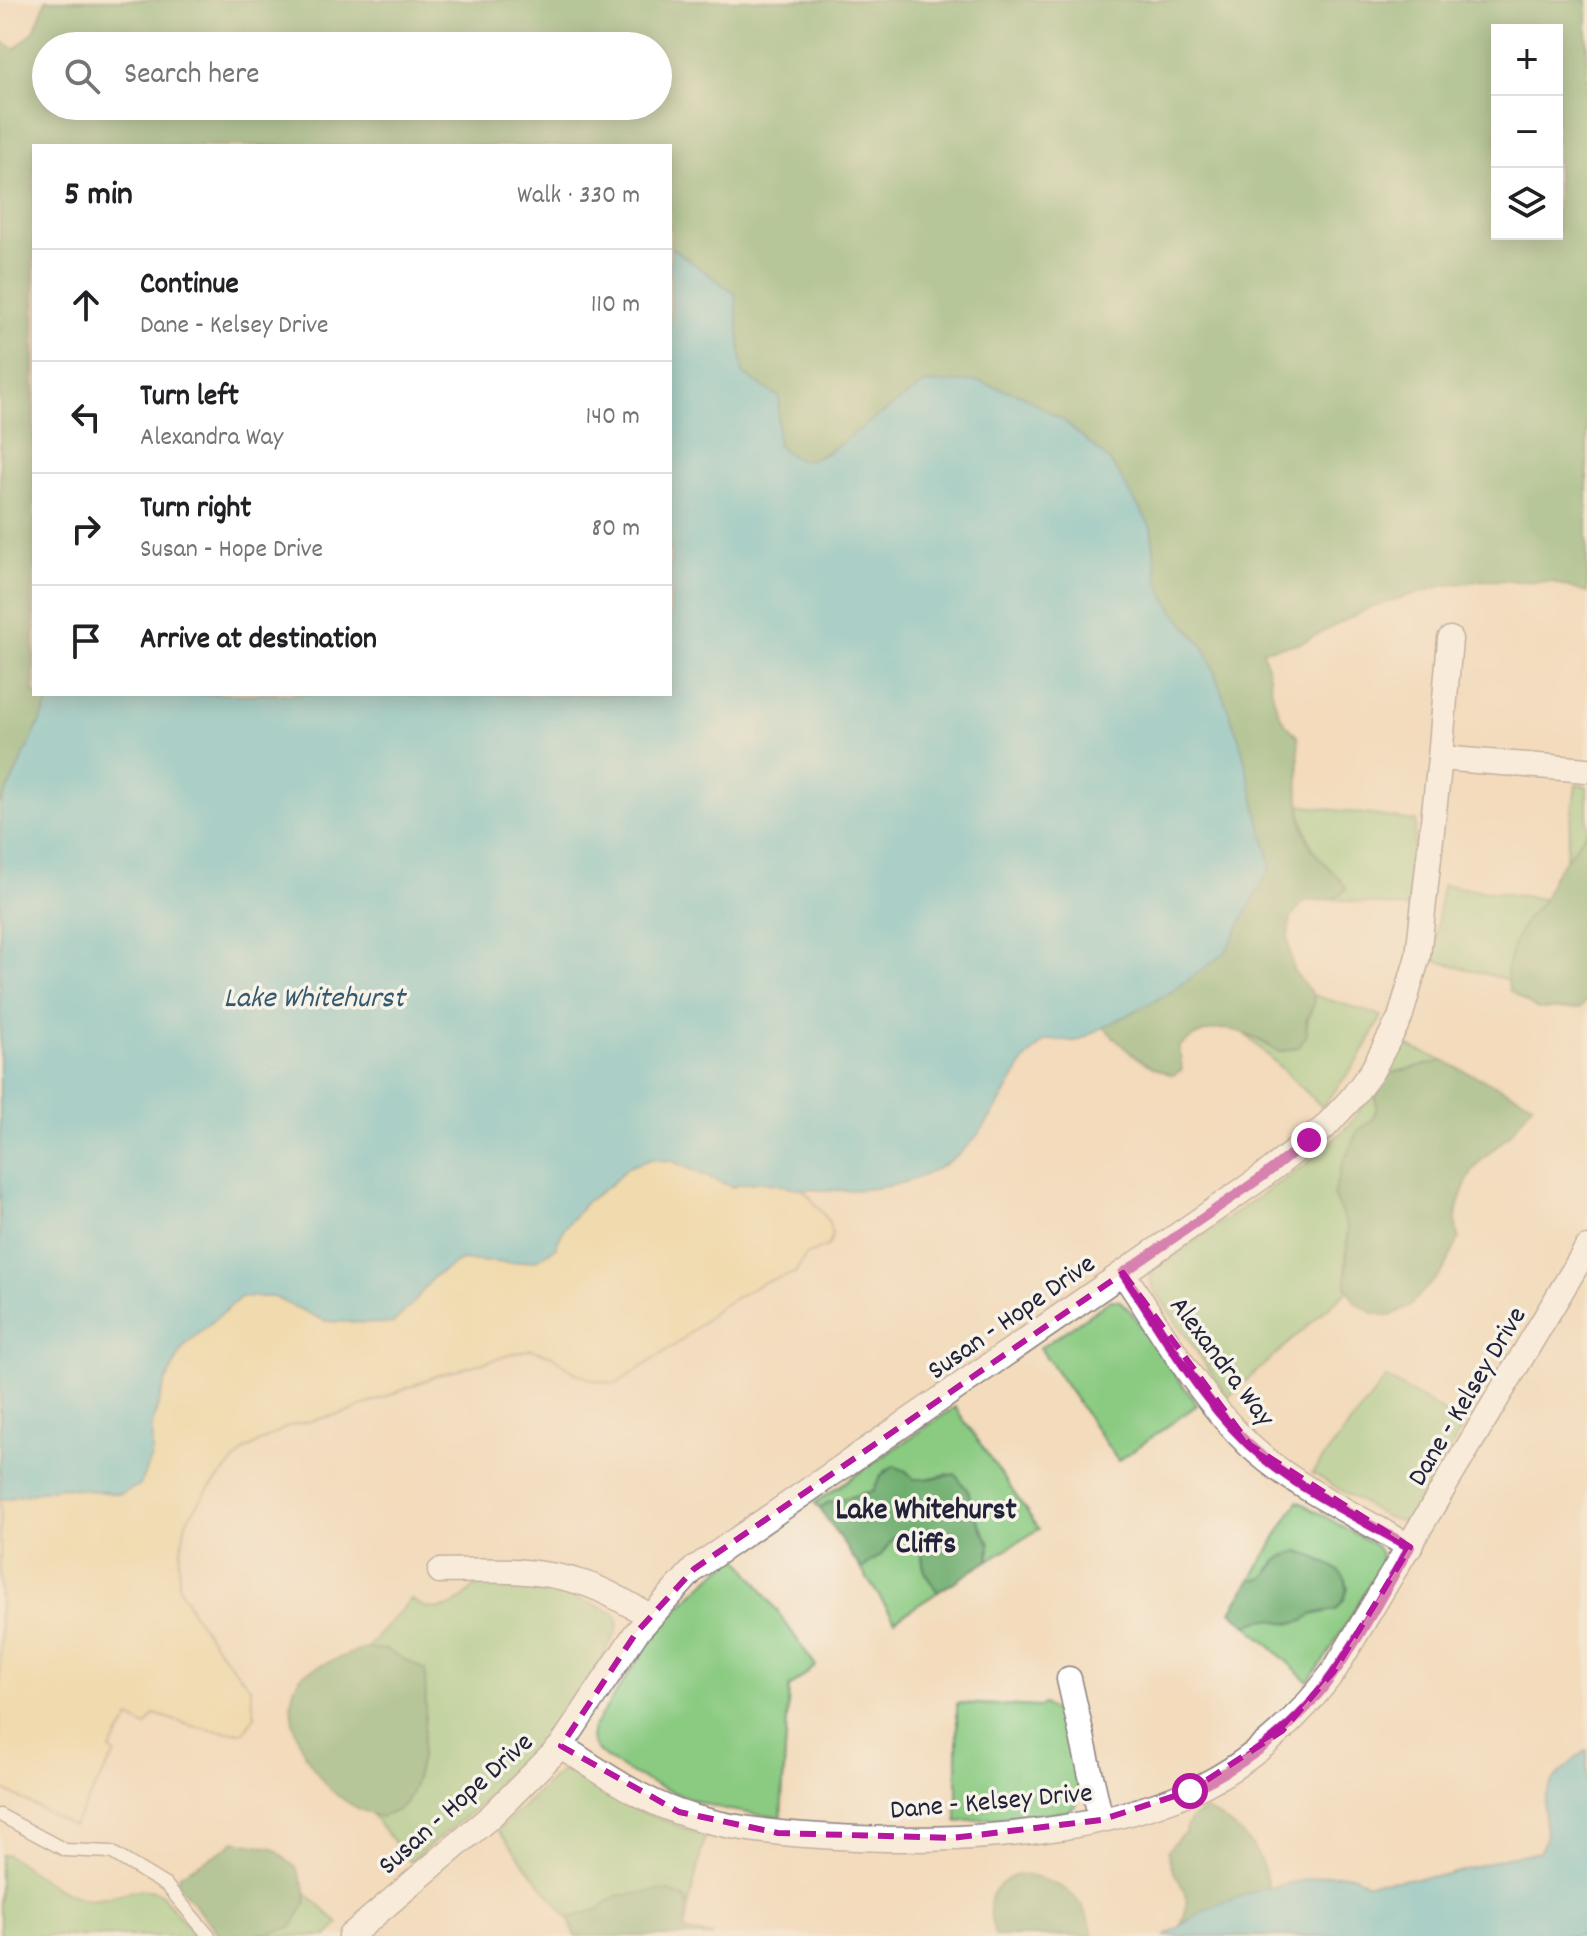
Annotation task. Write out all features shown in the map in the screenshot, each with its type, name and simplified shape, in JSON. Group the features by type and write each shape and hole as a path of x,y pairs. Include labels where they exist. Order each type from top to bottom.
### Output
{"street":[{"name":"Susan - Hope Drive","path":"350,1936 491,1816 561,1746 650,1616 680,1583 710,1557 1262,1177 1317,1134 1351,1099 1372,1071 1400,1018 1418,956 1450,639"},
{"path":"1440,758 1587,770"},
{"name":"Dane - Kelsey Drive","path":"561,1746 637,1793 679,1812 722,1824 778,1833 868,1839 952,1838 1101,1820 1152,1807 1201,1786 1230,1770 1282,1731 1310,1703 1334,1671 1587,1248"},
{"name":"Alexandra Way","path":"1123,1273 1201,1388 1250,1445 1289,1476 1410,1547"},
{"path":"440,1571 509,1570 549,1574 603,1591 650,1616"},
{"path":"1069,1679 1101,1820"}],"lane":[{"path":"0,1815 65,1850 111,1852 167,1886 209,1936"}],"highlighted area":[{"path":"1123,1273 1250,1445 1410,1547 1334,1671 1282,1731 1190,1791 1101,1820 952,1838 778,1833 679,1812 561,1746 636,1633 694,1569"}],"green space":[{"path":"46,0 1587,0 1587,593 1552,582 1485,580 1442,586 1371,607 1301,643 1263,650 1273,697 1281,717 1298,737 1299,801 1307,839 1346,889 1332,899 1304,901 1290,920 1288,940 1293,970 1313,995 1314,1004 1306,1021 1307,1034 1299,1047 1280,1052 1242,1032 1217,1029 1192,1038 1179,1047 1182,1070 1173,1075 1135,1056 1104,1027 1171,992 1240,742 1202,644 1164,595 1158,578 1151,527 1065,422 1021,395 976,381 849,439 810,461 792,459 777,445 779,397 743,374 735,293 672,248 672,144 32,144 32,696 52,696 0,806 0,41 15,49 32,33 32,120 672,120 672,32 33,32"},
{"path":"1576,785 1587,786 1587,831 1565,861"},
{"path":"1299,805 1416,821 1408,908 1333,899 1346,888 1314,851"},
{"path":"1587,831 1587,1000 1579,1009 1537,1009 1509,990 1507,968 1514,943 1525,921 1544,899 1553,876"},
{"path":"1442,885 1544,899 1514,947 1508,980 1433,960"},
{"path":"1313,995 1382,1016 1360,1058 1322,1107 1243,1032 1279,1052 1307,1034"},
{"path":"1403,1044 1443,1061 1387,1074"},
{"path":"1443,1061 1533,1103 1511,1133 1479,1163 1468,1179 1457,1210 1459,1239 1443,1271 1409,1306 1391,1316 1373,1313 1355,1302 1346,1286 1348,1228 1333,1195 1344,1160 1358,1131 1372,1120 1377,1108 1375,1091 1387,1074"},
{"path":"1375,1091 1377,1108 1372,1120 1358,1131 1344,1160 1333,1195 1348,1227 1345,1269 1348,1290 1228,1397 1152,1287 1154,1269 1306,1164 1345,1129"},
{"path":"1111,1300 1120,1301 1130,1311 1197,1405 1118,1461 1040,1348"},
{"path":"1386,1378 1465,1424 1411,1516 1401,1521 1386,1517 1312,1473"},
{"path":"955,1407 1039,1529 989,1560 990,1544 975,1515 968,1491 947,1474 913,1479 906,1471 885,1470 873,1491 827,1503 820,1509 815,1503"},
{"path":"894,1466 914,1479 955,1474 968,1491 975,1516 990,1544 989,1560 938,1592 925,1572 923,1549 919,1541 895,1536 881,1555 861,1569 820,1509 827,1503 873,1491 880,1476"},
{"path":"1298,1501 1376,1546 1381,1554 1380,1567 1328,1654 1308,1681 1247,1625 1269,1617 1281,1621 1336,1610 1344,1600 1348,1589 1346,1580 1325,1562 1300,1551 1275,1563 1265,1578 1251,1579"},
{"path":"895,1535 919,1541 923,1549 925,1572 938,1592 895,1620 861,1569 881,1555"},
{"path":"1300,1551 1332,1566 1345,1579 1347,1588 1336,1610 1316,1613 1305,1621 1291,1623 1269,1619 1247,1625 1231,1611 1251,1579 1264,1578 1281,1558"},
{"path":"738,1556 816,1666 789,1688 781,1817 725,1809 675,1793 618,1766 604,1756 591,1740 593,1728 656,1635 692,1595"},
{"path":"479,1585 531,1587 582,1600 614,1613 618,1620 617,1631 578,1697 531,1757 410,1862 371,1814 381,1817 396,1811 410,1793 422,1752 426,1695 367,1648 411,1599 422,1606 441,1608 453,1605"},
{"path":"364,1648 386,1650 425,1670 425,1721 416,1777 401,1807 381,1817 353,1806 326,1785 298,1739 291,1704 294,1688 302,1675"},
{"path":"957,1703 1040,1707 1044,1704 1058,1714 1064,1724 1079,1791 1075,1806 1068,1811 957,1822"},
{"path":"575,1772 631,1808 705,1836 688,1909 685,1898 637,1894 609,1901 592,1913 568,1918 498,1830 558,1773"},
{"path":"1207,1810 1248,1842 1261,1862 1268,1888 1206,1909 1181,1925 1185,1892 1173,1870 1168,1850 1185,1833 1193,1818"},
{"path":"235,1841 273,1848 296,1868 305,1888 306,1903 292,1927 270,1933 220,1936 177,1883 178,1876"},
{"path":"6,1854 77,1897 97,1899 143,1890 161,1894 196,1936 0,1936 0,1855"},
{"path":"1018,1874 1058,1885 1068,1892 1083,1909 1093,1936 995,1936 991,1898 999,1885"},
{"path":"666,1890 685,1898 688,1909 684,1931 714,1936 575,1936 568,1918 600,1909 617,1896"},
{"path":"305,1892 339,1924 327,1936 234,1936 270,1933 306,1903"}],"sand":[{"path":"651,1159 672,1161 732,1187 766,1181 800,1188 829,1223 832,1236 829,1245 806,1255 795,1273 764,1282 720,1307 681,1341 616,1384 593,1380 574,1372 552,1356 531,1349 436,1376 349,1412 289,1426 245,1450 207,1491 186,1522 179,1561 179,1586 191,1610 216,1647 250,1687 255,1716 244,1732 210,1730 155,1714 146,1727 130,1718 110,1750 115,1754 73,1826 0,1788 0,1500 61,1487 121,1494 152,1454 152,1424 165,1383 184,1346 241,1297 273,1297 326,1321 414,1302 433,1277 461,1260 510,1263 536,1260 555,1248 564,1228 586,1202 628,1167"}],"water":[{"name":"Lake Whitehurst","path":"672,248 735,293 743,374 779,397 777,444 794,458 811,460 826,454 923,384 976,381 1021,395 1065,422 1110,461 1151,527 1158,578 1164,595 1202,644 1210,661 1240,742 1271,866 1225,953 1171,992 1077,1041 1046,1040 1024,1062 971,1142 944,1165 926,1174 867,1189 804,1189 762,1182 732,1187 672,1161 651,1159 628,1167 586,1202 564,1228 555,1248 536,1260 510,1263 461,1260 433,1277 392,1324 326,1321 273,1297 241,1297 184,1346 165,1383 152,1424 152,1454 140,1485 121,1494 61,1487 0,1500 0,806 52,696 672,696"},
{"path":"1587,1750 1587,1936 1166,1936 1206,1909 1255,1891 1327,1875 1353,1874 1366,1883 1447,1875 1506,1857 1539,1852 1546,1833 1543,1810 1546,1794 1560,1773"}],"district":[{"name":"Lake Whitehurst Cliffs","path":"926,1525"}],"route":[{"path":"1190,1791 1230,1770 1265,1745 1310,1703 1334,1671 1410,1547 1289,1476 1250,1445 1201,1388 1123,1273 1262,1177 1309,1140"}]}
